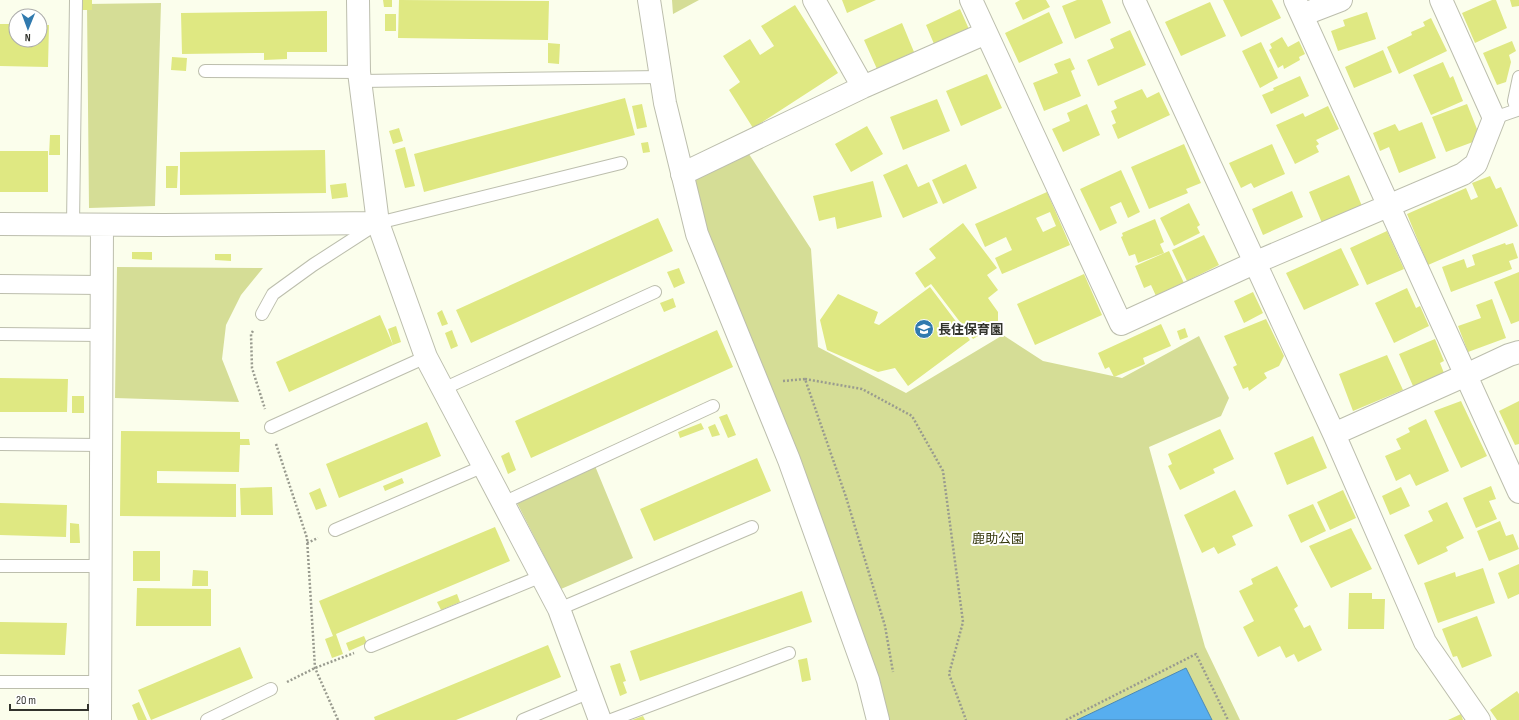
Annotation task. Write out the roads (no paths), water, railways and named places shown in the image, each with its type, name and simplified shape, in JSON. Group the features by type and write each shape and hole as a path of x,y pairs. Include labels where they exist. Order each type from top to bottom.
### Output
{"street":[{"path":"358,0 360,76 378,223 426,357 559,609 600,720"},
{"path":"649,0 664,103 697,234 789,460 868,680 878,720"},
{"path":"814,0 863,87"},
{"path":"971,0 1121,324 1254,263 1463,174 1476,164 1494,118 1442,0"},
{"path":"1134,0 1334,434 1425,642 1479,720"},
{"path":"1341,0 1299,8 1519,492"},
{"path":"682,174 863,87 986,33"},
{"path":"0,224 102,225 378,223"},
{"path":"100,720 102,225"},
{"path":"0,284 101,285"},
{"path":"1334,434 1509,355 1519,352"}],"lane":[{"path":"73,225 76,0"},
{"path":"206,71 360,76 661,77"},
{"path":"1494,118 1517,110 1514,101 1519,77"},
{"path":"262,314 273,294 313,265 378,223 621,163"},
{"path":"443,389 655,292"},
{"path":"0,334 101,335"},
{"path":"271,427 426,357"},
{"path":"504,503 713,406"},
{"path":"0,444 101,445"},
{"path":"334,530 484,466"},
{"path":"559,609 752,527"},
{"path":"0,566 101,566"},
{"path":"371,646 542,576"},
{"path":"611,720 789,653"},
{"path":"0,682 100,682"},
{"path":"207,720 271,689"},
{"path":"523,720 590,692"}],"water":[{"path":"1186,668 1212,720 1077,720"}],"place":[{"name":"長住保育園","path":"924,329"}],"park label":[{"name":"鹿助公園","path":"998,538"}]}
